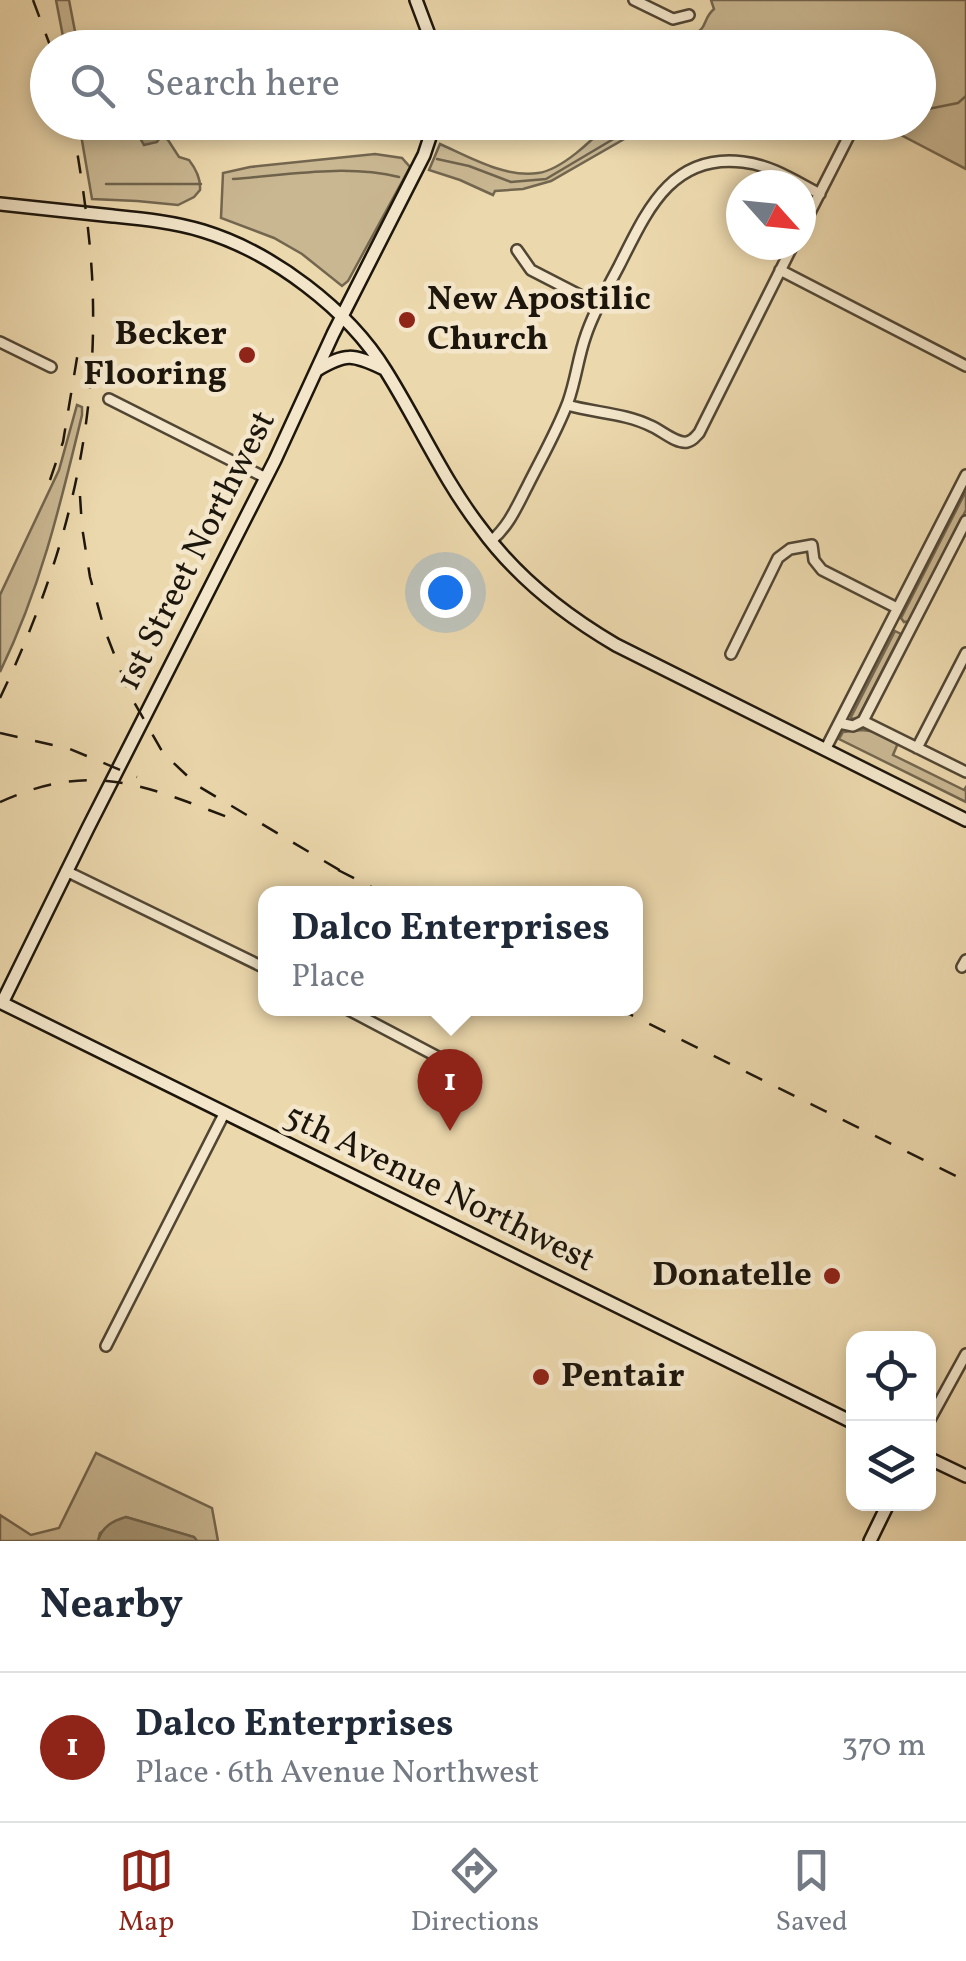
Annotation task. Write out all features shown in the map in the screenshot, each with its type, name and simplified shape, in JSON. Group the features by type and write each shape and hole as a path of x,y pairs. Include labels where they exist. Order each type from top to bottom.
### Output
{"street":[{"path":"416,0 427,30"},
{"path":"634,0 673,19 689,15"},
{"name":"1st Street Northwest","path":"2,1003 266,478 429,140"},
{"path":"816,202 847,140"},
{"path":"491,542 508,524 567,404 584,338 655,199 695,168 721,162 754,163 820,194"},
{"path":"0,204 204,231 284,271 342,316 385,368 453,486 491,542 542,594 593,632 644,660 966,820"},
{"path":"517,250 531,270 599,305"},
{"path":"567,404 632,418 688,442 699,433 785,260"},
{"path":"780,270 966,366"},
{"path":"0,342 51,367"},
{"path":"317,370 346,356 385,368"},
{"path":"109,399 266,478"},
{"path":"825,750 966,475"},
{"path":"839,723 853,726 862,721 966,521"},
{"path":"731,654 778,558 798,546 812,545 814,560 822,570 897,608"},
{"path":"890,622 909,631"},
{"path":"918,748 965,656"},
{"path":"862,721 966,772"},
{"path":"66,870 258,965"},
{"name":"5th Avenue Northwest","path":"2,1003 850,1421"},
{"path":"361,1016 457,1067"},
{"path":"106,1346 224,1114"},
{"path":"930,1421 966,1354"},
{"path":"936,1462 966,1476"},
{"path":"870,1541 885,1511"}],"shaded area":[{"path":"56,0 69,0 75,30 62,30"},
{"path":"711,0 966,0 966,169 910,140 936,140 936,30 700,30 714,9"},
{"path":"82,140 168,140 179,157 192,163 199,178 200,190 178,205 92,199"},
{"path":"590,140 622,140 551,181 495,191 493,195 429,170 440,144 500,169 526,174 547,171"},
{"path":"375,154 402,158 410,167 342,286 302,254 274,238 221,218 223,173"},
{"path":"77,405 82,407 82,415 48,546 0,672 0,595 59,470"},
{"path":"966,491 966,510 909,621 904,622 901,618"},
{"path":"895,631 901,634 858,718 852,719 851,717"},
{"path":"843,732 878,732 898,743 893,755 964,790 966,787 966,802 839,739"},
{"path":"96,1453 212,1508 218,1541 197,1541 126,1517 100,1533 98,1541 0,1541 0,1515 31,1535 59,1528"},
{"path":"126,1517 197,1541 98,1541 108,1525"}],"waterway":[{"path":"936,107 958,103 966,96"},
{"path":"437,159 511,182 546,179 612,140"},
{"path":"233,179 337,171 399,177"},
{"path":"106,184 201,184"}],"railway":[{"path":"33,0 44,30"},
{"path":"0,698 43,596 60,544 84,440 93,331 92,275 75,140"},
{"path":"50,480 63,442 79,346"},
{"path":"80,496 90,577 104,628 130,695 163,753 198,786 351,877"},
{"path":"0,733 70,749 137,777"},
{"path":"0,802 63,782 119,782 235,820"},
{"path":"338,870 369,886"},
{"path":"633,1016 966,1181"}],"place":[{"name":"New Apostilic Church","path":"407,320"},
{"name":"Becker Flooring","path":"247,355"},
{"name":"Dalco Enterprises","path":"450,1131"},
{"name":"Donatelle","path":"832,1276"},
{"name":"Pentair","path":"541,1377"}]}
